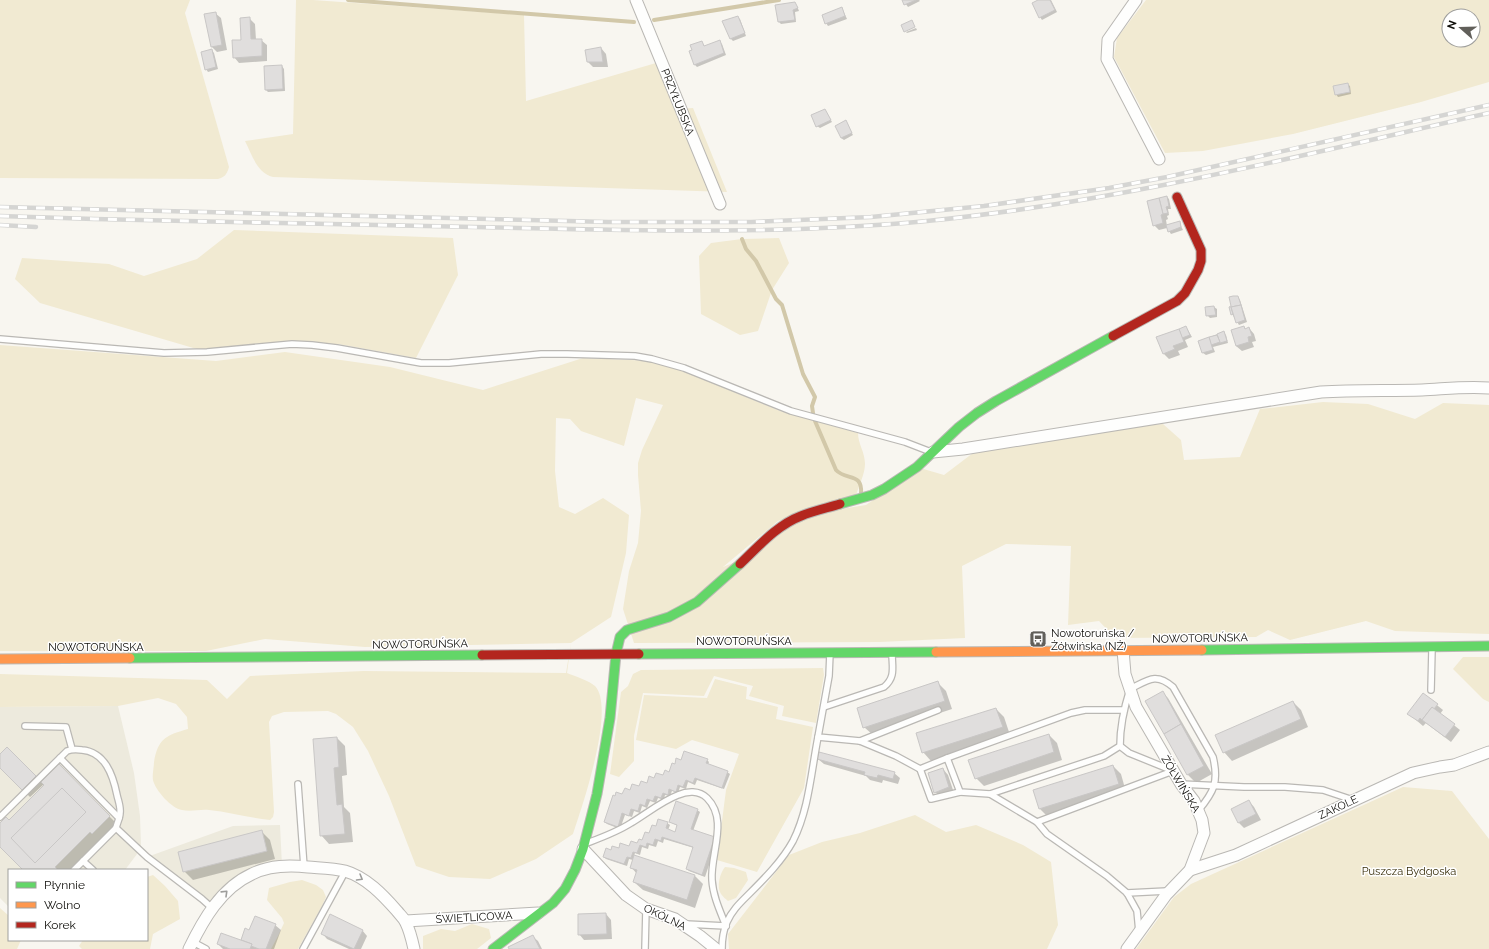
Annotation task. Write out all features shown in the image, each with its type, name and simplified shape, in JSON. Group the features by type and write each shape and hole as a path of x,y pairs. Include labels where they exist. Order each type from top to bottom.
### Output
{"main road":[{"path":"493,949 553,903 565,889 583,846 597,794 610,718 616,654 620,637 627,630 669,617 697,602 712,590 765,540 783,526 800,516 872,495 884,489 917,467 977,413 1177,301 1185,294 1198,270 1201,261 1201,250 1177,198"},
{"name":"NOWOTORUŃSKA","path":"0,659 830,653 1489,646"}],"street":[{"name":"PRZYŁUBSKA","path":"636,0 720,204"},
{"path":"1136,0 1108,40 1107,59 1159,159"},
{"path":"934,452 963,449 1321,392 1423,390 1464,387 1489,388"},
{"name":"ŻÓŁWIŃSKA","path":"1123,650 1125,674 1136,707 1181,784 1194,801 1202,820 1204,833 1190,870 1170,891 1127,949"},
{"name":"ZAKOLE","path":"1190,870 1236,855 1413,773 1454,765 1489,752"},
{"name":"OKÓLNA","path":"583,846 626,896 646,909 675,919 716,949"},
{"path":"191,945 212,908 237,882 251,874 277,866 304,867 346,872 358,876 385,897 406,921 414,949"},
{"name":"ŚWIETLICOWA","path":"406,921 538,914"}],"lane":[{"path":"0,339 164,353 207,352 292,344 312,345 421,363 449,363 541,354 635,356 684,368 791,411 905,442 934,452"},
{"path":"1431,690 1432,647"},
{"path":"824,707 884,687 891,682 893,676 892,652"},
{"path":"722,949 723,935 734,909 762,880 792,842 809,797 813,764 829,676 830,653"},
{"path":"1120,746 1120,728 1123,710 1130,689 1146,681 1158,678 1165,680 1173,687 1213,757 1216,770 1214,786 1211,796 1198,811"},
{"path":"860,741 938,710"},
{"path":"920,769 1071,713 1085,710 1123,710"},
{"path":"25,726 66,727 72,749"},
{"path":"818,738 860,741 896,756 920,769 931,799 960,792 990,794 1104,756 1120,746"},
{"path":"1120,746 1129,753 1173,771"},
{"path":"0,817 67,751 72,749 88,750 96,754 109,769 114,781 120,812 119,818 116,828 75,869"},
{"path":"60,758 119,818"},
{"path":"947,758 960,792"},
{"path":"1037,822 1173,771"},
{"path":"298,784 304,867"},
{"path":"1181,784 1285,787 1323,790 1354,800"},
{"path":"583,846 613,834 678,795 696,792 704,795 710,801 715,810 717,823 712,878 713,892 726,926"},
{"path":"990,794 1037,822 1047,834 1107,876 1127,893 1137,911 1139,932"},
{"path":"116,828 147,857 212,908"},
{"path":"83,861 92,869"},
{"path":"303,949 346,872"},
{"path":"1127,893 1170,891"},
{"path":"645,949 646,909"},
{"path":"683,924 726,926"},
{"path":"191,945 206,949"}],"shaded area":[{"path":"118,706 134,773 140,816 141,845 137,854 126,869 8,869 8,906 0,898 0,707"},
{"path":"280,825 282,866 264,869 212,908 147,857 233,826"}],"green space":[{"path":"0,0 190,0 185,13 229,167 225,175 218,179 0,178"},
{"path":"296,0 524,15 526,101 656,63 676,109 693,108 727,192 273,177 267,175 259,168 245,141 293,134"},
{"path":"1146,0 1489,0 1489,82 1421,102 1293,134 1203,151 1165,153 1114,57 1117,38"},
{"path":"234,230 453,238 458,275 416,358 338,344 207,352 40,303 15,279 22,258 109,264 144,276 197,259"},
{"path":"779,238 789,263 772,290 758,331 740,335 701,314 699,256 711,243 742,239"},
{"path":"0,345 216,361 285,352 390,367 483,390 583,358 654,361 676,368 780,411 858,433 864,456 865,468 856,495 778,521 723,567 747,557 783,526 835,510 866,505 920,468 944,475 973,453 1121,428 1163,424 1181,440 1184,460 1240,457 1260,409 1323,402 1368,404 1415,419 1443,403 1489,405 1489,634 1395,631 1366,621 1290,640 1268,630 1256,637 1115,638 1099,621 1068,625 1071,546 1006,544 962,566 965,638 880,642 634,643 623,609 629,571 638,543 641,511 638,463 642,450 663,405 636,398 624,446 581,431 570,419 556,418 555,471 559,507 575,514 603,498 629,515 626,553 611,617 571,643 365,647 265,639 206,651 0,651"},
{"path":"571,643 567,673 586,680 595,686 600,698 602,715 600,735 595,758 573,834 536,859 490,879 449,877 416,866 389,796 368,751 353,727 336,714 328,711 284,712 272,716 269,722 274,812 273,817 270,820 209,810 182,810 169,803 160,794 154,784 153,778 154,762 158,748 169,736 188,729 187,717 176,704 158,698 118,706 0,707 0,674 207,680 227,699 250,676 364,671 566,673"},
{"path":"1463,657 1489,657 1489,702 1483,699 1453,669"},
{"path":"823,668 824,675 816,723 782,716 784,706 749,696 753,686 714,676 704,696 643,693 634,736 634,761 619,777 610,774 621,692 628,686 633,674 641,670"},
{"path":"715,679 747,687 746,699 778,707 776,719 813,727 804,788 757,872 717,860 726,790 739,754 692,740 676,749 636,740 644,695 707,698"},
{"name":"Puszcza Bydgoska","path":"1403,787 1452,791 1489,839 1489,949 1136,949 1174,897 1191,884"},
{"path":"915,815 946,832 976,825 1023,845 1051,862 1058,925 1047,949 729,949 728,934 789,855 822,842 860,833"},
{"path":"725,867 746,872 748,880 736,898 728,901 721,894 719,888 720,876"},
{"path":"153,875 178,901 180,919 153,934 150,949 82,949 79,946 82,941 148,941 148,877"},
{"path":"302,880 316,885 323,890 326,897 322,906 298,949 271,949 284,923 282,918 267,900 269,888"},
{"path":"0,908 8,915 8,941 21,941 17,949 0,949"},
{"path":"472,924 489,929 491,938 477,949 423,949 423,936 441,929 455,931"}],"building":[{"path":"902,0 916,0 904,5"},
{"path":"1038,0 1050,0 1055,10 1039,18 1032,3"},
{"path":"795,2 798,8 793,10 795,20 778,22 775,5"},
{"path":"842,7 845,16 825,24 822,15"},
{"path":"216,12 222,45 211,47 204,14"},
{"path":"738,16 745,33 730,39 722,21"},
{"path":"250,17 251,39 262,39 262,56 233,58 232,40 241,40 240,18"},
{"path":"912,20 915,27 904,32 901,25"},
{"path":"720,40 724,53 694,65 689,51 692,50 690,45 702,41 704,46"},
{"path":"601,47 603,62 587,62 585,50"},
{"path":"212,49 216,67 205,70 201,52"},
{"path":"282,65 283,89 265,90 264,66"},
{"path":"1348,83 1350,92 1335,95 1333,86"},
{"path":"825,109 831,120 816,127 811,115"},
{"path":"846,120 852,133 841,138 835,126"},
{"path":"1167,196 1169,206 1166,207 1168,213 1163,214 1159,198"},
{"path":"1159,198 1163,214 1161,215 1163,223 1153,226 1147,201"},
{"path":"1180,221 1181,227 1168,232 1166,225"},
{"path":"1238,296 1241,305 1231,307 1233,314 1231,315 1229,297"},
{"path":"1241,305 1245,320 1236,323 1231,307"},
{"path":"1214,306 1216,315 1206,316 1205,307"},
{"path":"1186,326 1190,335 1182,338 1179,329"},
{"path":"1244,326 1245,329 1249,327 1252,336 1248,337 1249,342 1236,346 1231,330"},
{"path":"1179,329 1184,342 1173,346 1175,349 1163,354 1156,337"},
{"path":"1224,331 1227,341 1220,343 1217,334"},
{"path":"1217,335 1220,342 1211,345 1209,337"},
{"path":"1209,337 1213,350 1202,353 1198,341"},
{"path":"938,681 945,701 863,728 857,708"},
{"path":"1163,691 1181,724 1164,734 1145,701"},
{"path":"1423,693 1438,704 1434,709 1432,707 1422,720 1420,718 1418,721 1407,714"},
{"path":"1293,701 1301,719 1223,753 1215,735"},
{"path":"1432,707 1455,724 1445,737 1422,720"},
{"path":"996,708 1003,727 922,753 916,733"},
{"path":"1181,724 1204,766 1187,775 1164,734"},
{"path":"1049,734 1054,752 975,779 968,760"},
{"path":"337,737 339,767 334,768 337,805 342,804 345,834 320,836 313,739"},
{"path":"7,747 36,776 22,790 0,768 0,754"},
{"path":"684,751 708,759 706,763 728,771 722,788 695,778 693,783 686,780 683,787 678,785 676,792 669,789 668,795 663,793 661,798 655,796 653,801 647,799 645,806 640,804 638,811 631,809 629,816 622,813 618,827 604,822 613,795 615,796 616,792 622,794 625,788 630,790 632,784 639,786 641,781 647,783 649,776 654,778 656,773 663,775 665,770 669,772 672,763 675,764 676,758 681,760"},
{"path":"819,752 895,772 893,779 878,775 877,778 864,775 865,772 817,759"},
{"path":"59,764 110,816 92,834 90,832 55,867 57,869 22,869 0,847 0,823 6,817 9,820 44,785 41,782"},
{"path":"1113,765 1119,784 1039,809 1033,790"},
{"path":"943,768 949,787 934,793 928,773"},
{"path":"62,788 86,812 35,863 11,838"},
{"path":"1249,800 1256,814 1238,823 1231,809"},
{"path":"676,801 698,809 691,829 715,837 702,875 686,869 693,847 662,837 661,841 655,839 653,845 647,843 646,847 640,845 637,853 633,852 631,858 627,857 624,864 603,857 606,848 611,850 612,846 619,848 620,843 629,846 631,841 637,843 639,839 642,840 645,832 649,833 652,825 656,826 658,819 668,822 666,828 675,832 677,825 669,822"},
{"path":"262,830 267,851 183,872 178,852"},
{"path":"634,855 695,875 687,900 633,882 637,870 630,868"},
{"path":"606,913 607,934 578,935 578,914"},
{"path":"330,914 363,930 354,949 321,934"},
{"path":"255,916 276,924 266,949 259,949 251,946 252,944 241,940 245,928 249,930"},
{"path":"221,933 252,944 250,949 230,949 217,944"},
{"path":"533,935 540,949 509,949 508,947"}],"waterway":[{"path":"348,0 634,22"},
{"path":"654,20 779,0"},
{"path":"742,239 746,249 756,261 776,299 782,305 803,374 815,397 812,406 813,413"},
{"path":"815,421 836,470 857,480 861,487 861,494"}],"railway":[{"path":"0,207 608,222 751,222 871,217 984,206 1109,188 1167,177 1489,105"},
{"path":"0,216 620,230 774,230 876,225 998,213 1140,190 1280,161 1489,113"},
{"path":"0,225 36,227"}],"traffic: fast":[{"path":"840,504 872,495 884,489 917,467 959,427 977,413 1113,336"},
{"path":"493,949 553,903 565,889 575,870 583,849 597,794 610,718 616,654 620,637 627,630 669,617 697,602 740,564"},
{"path":"1202,650 1489,646"},
{"path":"639,654 936,652"},
{"path":"130,658 482,655"}],"traffic: slow":[{"path":"936,652 1202,650"},
{"path":"0,659 130,658"}],"traffic: jam":[{"path":"1113,336 1177,301 1185,293 1198,270 1201,261 1201,250 1177,197"},
{"path":"740,564 768,537 792,520 806,514 840,504"},
{"path":"482,655 639,654"}],"place":[{"name":"Nowotoruńska / Żółwińska (NŻ)","path":"1038,639"}]}
